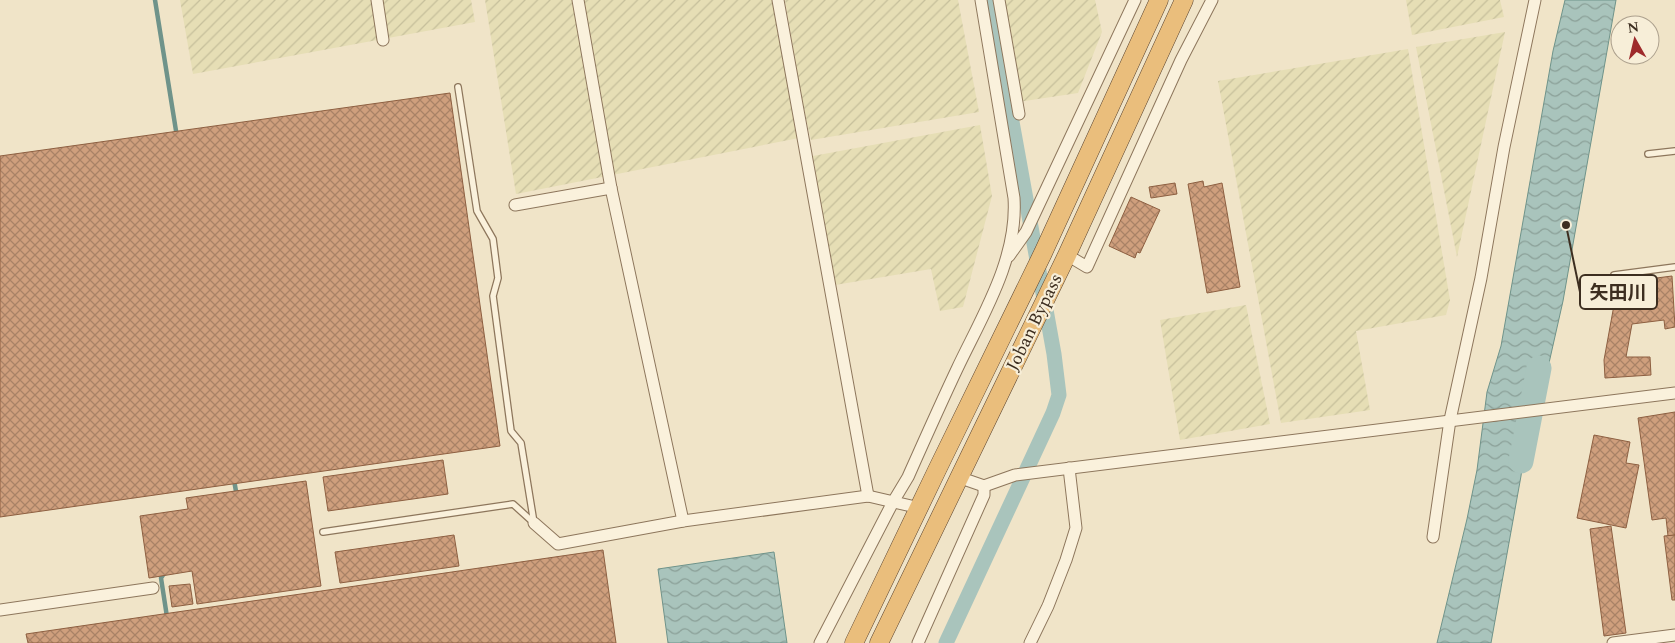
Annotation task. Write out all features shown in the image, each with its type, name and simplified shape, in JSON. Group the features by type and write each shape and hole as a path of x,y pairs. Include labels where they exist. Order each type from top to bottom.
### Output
{"highway":[{"name":"Joban Bypass","path":"854,643 1043,253 1159,0"},
{"name":"Joban Bypass","path":"879,643 1067,255 1184,0"}],"street":[{"path":"377,0 383,40"},
{"path":"578,0 611,188 682,521"},
{"path":"778,0 868,496"},
{"path":"820,643 893,502 908,477 998,282 1005,262 1014,224 1014,198 981,0"},
{"path":"999,0 1019,114"},
{"path":"1005,262 1026,232 1135,0"},
{"path":"1067,255 1087,267 1181,60 1212,0"},
{"path":"1433,537 1452,420 1504,147 1535,0"},
{"path":"515,205 611,188"},
{"path":"958,477 984,486 1015,475 1037,472 1675,393"},
{"path":"1030,643 1048,606 1076,528 1069,468"},
{"path":"918,643 984,495 984,486"},
{"path":"534,523 558,544 682,521 868,496 920,508"},
{"path":"0,610 153,588"},
{"path":"1614,643 1675,635"}],"lane":[{"path":"458,87 477,212 493,239 498,278 492,296 511,431 521,444 534,523"},
{"path":"1648,154 1675,151"},
{"path":"1614,275 1675,267"},
{"path":"323,532 513,504 534,523"}],"shaded area":[{"path":"180,0 471,0 475,22 193,74"},
{"path":"485,0 774,0 799,138 516,194"},
{"path":"785,0 958,0 979,112 811,140 802,101"},
{"path":"1003,0 1095,0 1102,32 1078,93 1018,102"},
{"path":"1406,0 1500,0 1504,17 1412,35"},
{"path":"1505,32 1457,257 1416,47"},
{"path":"1408,49 1450,300 1446,315 1356,331 1370,410 1281,423 1218,81"},
{"path":"980,125 992,196 963,307 940,311 931,269 835,285 813,156"},
{"path":"1246,305 1270,424 1180,440 1160,320"}],"water":[{"path":"1565,0 1616,0 1613,15 1610,15 1610,34 1563,301 1549,363 1530,407 1521,476 1491,643 1437,643 1477,470 1487,392 1501,346 1553,51"},
{"path":"774,552 787,643 668,643 658,569"}],"building":[{"path":"450,93 500,446 0,517 0,156"},
{"path":"1203,181 1204,187 1222,183 1240,287 1207,293 1188,184"},
{"path":"1175,183 1177,194 1151,198 1149,187"},
{"path":"1131,197 1160,210 1140,253 1137,252 1135,258 1109,246"},
{"path":"1672,276 1675,327 1665,329 1664,320 1632,324 1626,357 1650,357 1651,375 1605,378 1604,360 1618,283"},
{"path":"1675,412 1675,535 1668,536 1666,518 1652,520 1638,418"},
{"path":"1594,435 1630,442 1626,463 1639,465 1626,528 1577,518"},
{"path":"443,460 448,494 328,511 323,477"},
{"path":"306,481 321,586 197,604 192,571 149,578 140,516 188,509 186,498"},
{"path":"1611,526 1626,633 1604,636 1590,529"},
{"path":"454,535 459,566 340,583 335,552"},
{"path":"1675,535 1675,600 1672,600 1664,536"},
{"path":"603,550 616,643 28,643 26,634"},
{"path":"190,584 193,604 172,607 169,586"}],"waterway":[{"path":"155,0 177,137"},
{"path":"946,643 1053,413 1059,395 1054,354 990,0"},
{"path":"1521,461 1539,368"},
{"path":"234,480 237,497"},
{"path":"165,572 161,578 167,617"}],"place":[{"name":"矢田川","path":"1566,225"}]}
